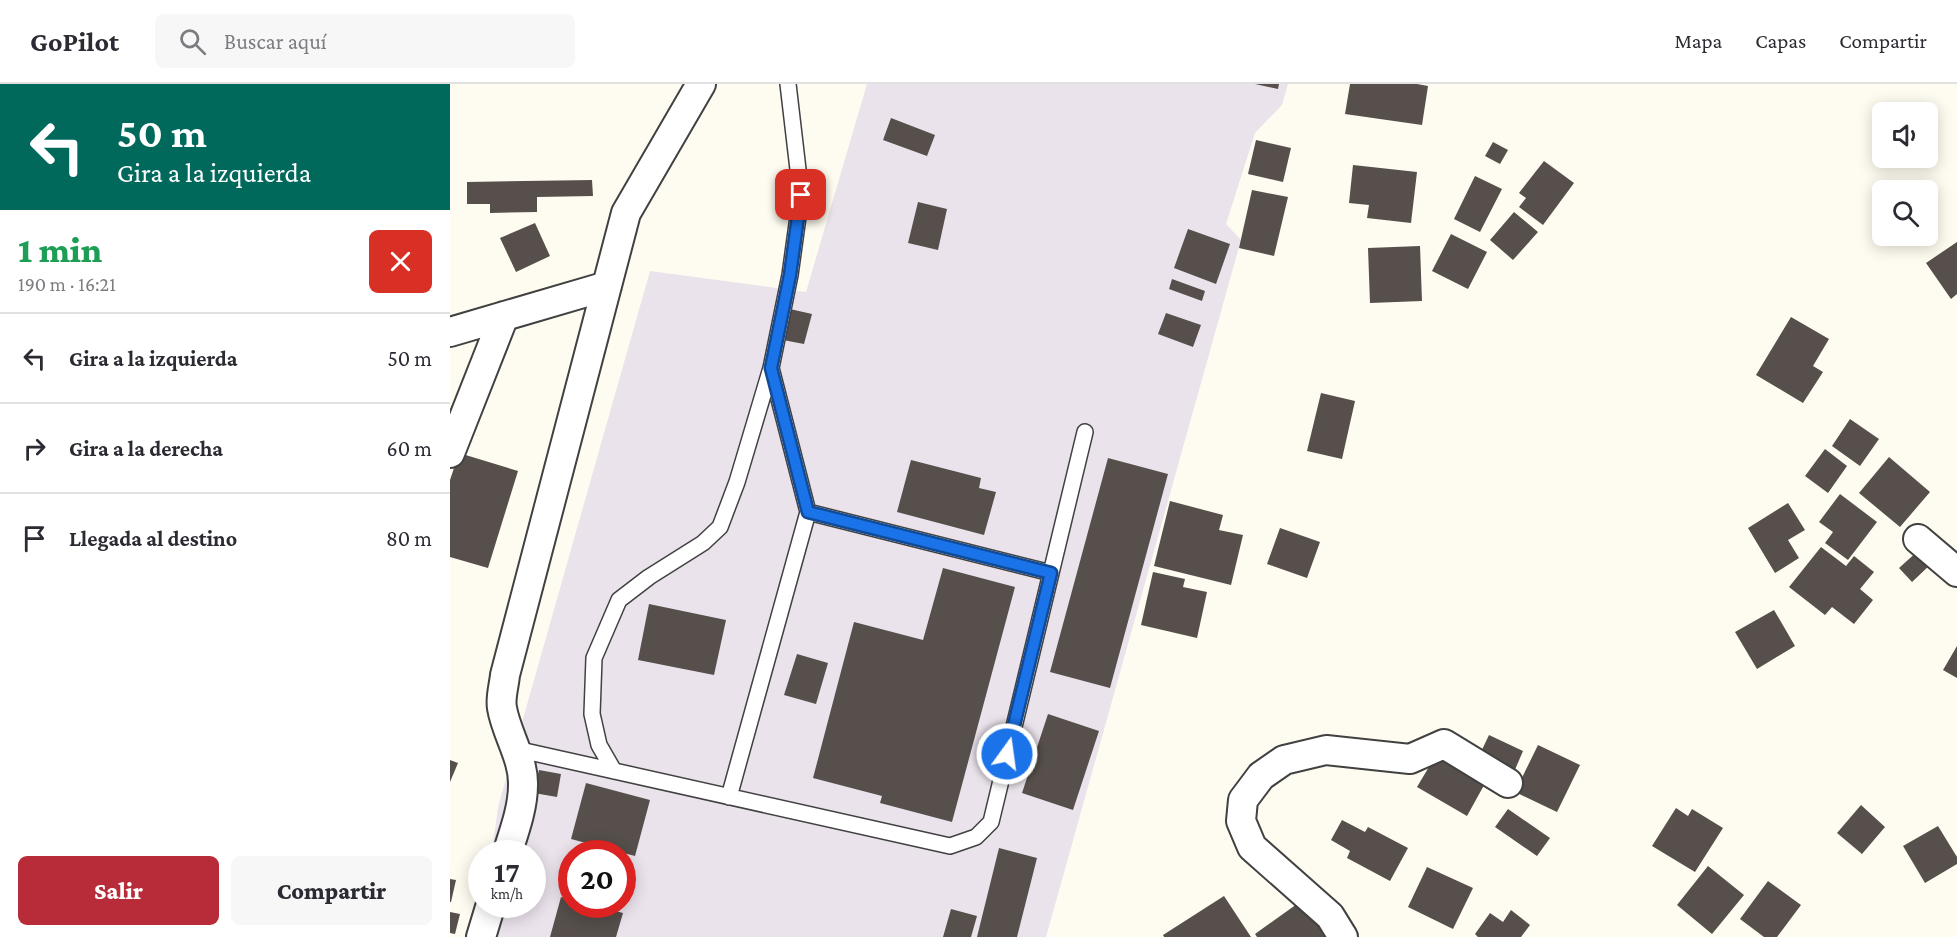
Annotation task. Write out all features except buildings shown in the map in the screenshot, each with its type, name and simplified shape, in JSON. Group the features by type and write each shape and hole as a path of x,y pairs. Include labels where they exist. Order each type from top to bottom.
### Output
{"street":[{"path":"511,840 519,815 524,784 516,749 501,705 505,675 626,213 701,84"},
{"path":"450,332 607,286"},
{"path":"450,453 504,316"},
{"path":"1918,539 1957,572"},
{"path":"1343,937 1330,916 1252,847 1241,820 1243,800 1261,776 1284,760 1326,750 1410,759 1444,744 1508,783"},
{"path":"481,937 487,918"}],"lane":[{"path":"614,771 599,745 592,714 594,658 619,600 648,577 703,543 720,527 737,483 771,368 790,275 801,195 788,84"},
{"path":"729,797 808,512 771,368"},
{"path":"516,749 950,846 976,837 991,822 1085,432"},
{"path":"808,512 1051,573"}],"shaded area":[{"path":"867,84 1288,84 1282,105 1255,133 1226,224 1241,240 1046,937 481,937 483,918 546,918 546,840 494,840 498,807 650,271 806,292"}],"route":[{"path":"801,195 790,275 771,368 808,512 1051,573 1007,754"}]}
